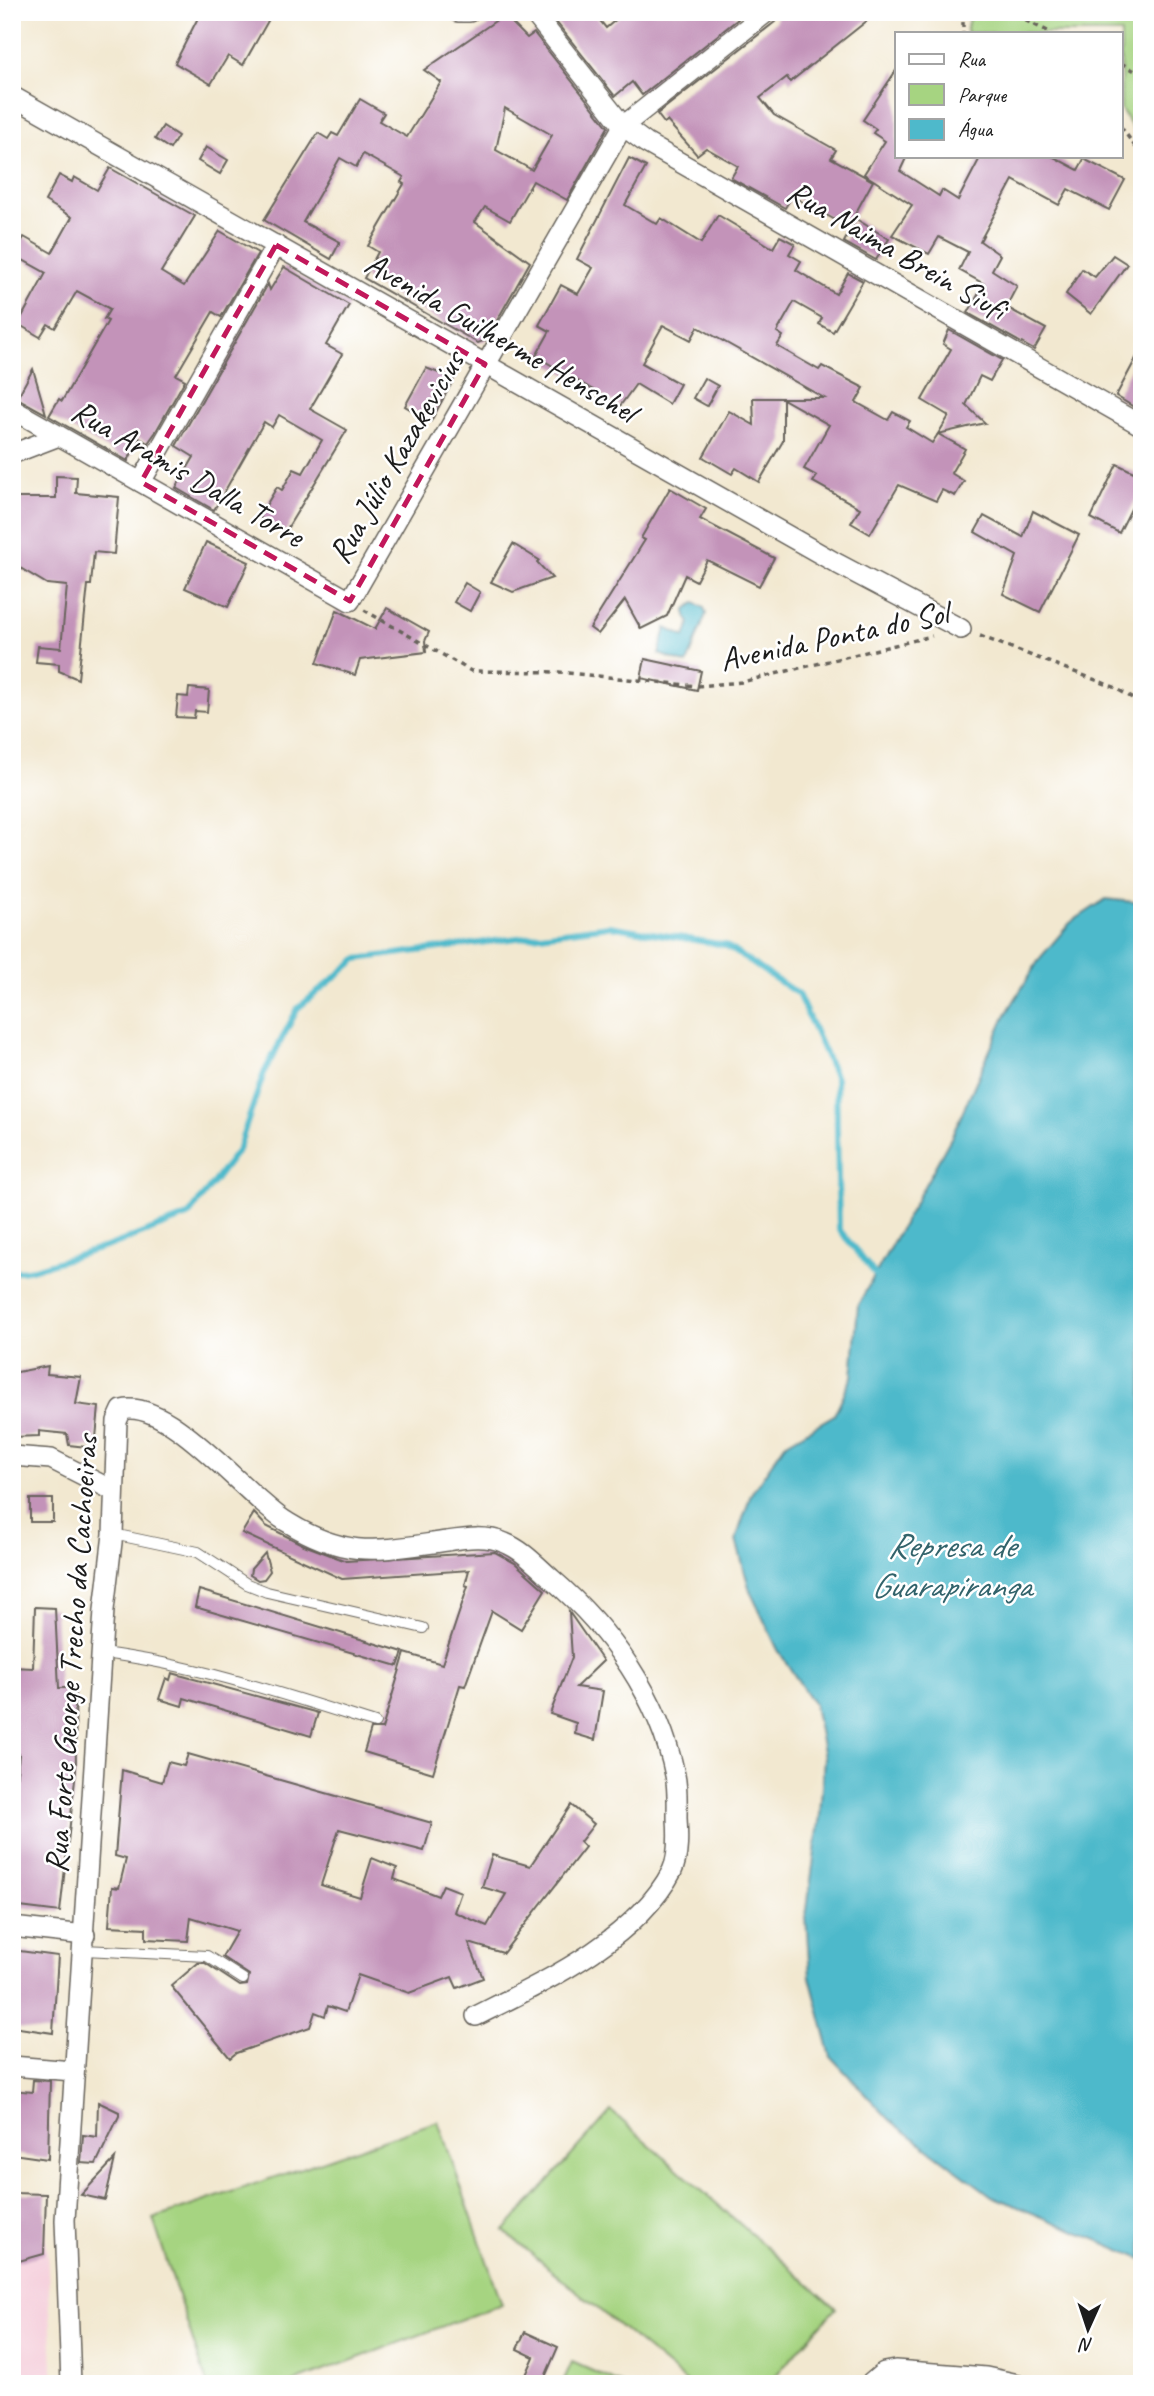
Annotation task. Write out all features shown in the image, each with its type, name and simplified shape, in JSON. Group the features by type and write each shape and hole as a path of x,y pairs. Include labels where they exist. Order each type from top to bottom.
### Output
{"street":[{"name":"Rua Naima Brein Siufi","path":"533,12 623,126 669,157 1142,426"},
{"path":"623,126 767,12"},
{"name":"Avenida Guilherme Henschel","path":"12,96 838,564 961,629"},
{"name":"Rua Júlio Kazakevicius","path":"350,601 623,126"},
{"path":"141,482 276,245"},
{"name":"Rua Aramis Dalla Torre","path":"12,409 350,601"},
{"path":"12,454 59,436"},
{"name":"Rua Forte George Trecho da Cachoeiras","path":"71,2384 65,2220 73,2071 102,1653 113,1534 118,1416 125,1409 136,1409 154,1415 181,1432 286,1522 333,1546 366,1551 467,1538 503,1542 578,1601 614,1640 636,1675 660,1730 675,1776 678,1836 673,1868 655,1898 577,1963 476,2016"},
{"path":"12,1456 51,1459 114,1491"},
{"path":"12,1927 84,1942"},
{"path":"12,2066 73,2071"},
{"path":"870,2384 884,2372 895,2370 986,2377 1018,2384"}],"lane":[{"path":"113,1534 198,1552 247,1584 267,1592 423,1628"},
{"path":"102,1653 132,1656 285,1695 375,1723"},
{"path":"84,1942 207,1956 243,1979"}],"path":[{"path":"963,12 964,32"},
{"path":"1007,12 1050,32"},
{"path":"1122,65 1142,75"},
{"path":"1122,128 1142,156"},
{"name":"Avenida Ponta do Sol","path":"350,601 471,671 559,672 698,686 742,682 961,629 1114,687 1142,704"}],"highlighted area":[{"path":"276,245 485,364 350,601 141,482"}],"shaded area":[{"path":"12,2213 45,2214 54,2384 12,2384"}],"green space":[{"path":"970,12 1142,12 1142,144 1122,111 1122,32 966,32"},
{"path":"611,2111 836,2308 768,2384 689,2384 504,2231"},
{"path":"438,2121 502,2304 289,2384 207,2384 153,2219"},
{"path":"572,2362 622,2384 562,2384"}],"water":[{"path":"695,603 704,608 706,614 687,664 659,654 666,628 685,637 690,623 686,617 686,609"},
{"name":"Represa de Guarapiranga","path":"1106,899 1142,903 1142,2259 992,2196 891,2121 831,2057 810,1977 806,1916 820,1815 824,1757 814,1705 778,1650 750,1591 736,1540 751,1494 785,1444 834,1415 852,1377 858,1305 952,1136 1005,1016 1040,958 1070,923"}],"building":[{"path":"201,12 273,12 243,65 228,56 211,84 175,63"},
{"path":"560,12 593,12 606,28 625,12 732,12 738,19 642,95 632,82 615,96 553,18"},
{"path":"779,12 878,12 790,82 787,77 760,98 774,115 836,150 831,158 873,181 848,227 792,196 785,208 731,178 738,166 706,148 697,155 667,121 664,123 657,114 775,22"},
{"path":"504,15 527,38 534,33 608,127 567,200 533,181 510,221 485,207 475,222 530,262 486,340 478,343 364,278 378,252 368,246 404,184 401,182 404,177 363,154 356,167 340,158 303,222 340,242 331,259 264,220 318,133 328,139 332,133 338,136 360,99 384,113 379,121 407,137 441,82 424,70","holes":["505,108 552,135 532,170 496,150"]},
{"path":"895,72 895,158 906,158 900,171 939,196 942,190 958,200 980,158 1056,158 1078,170 1084,159 1125,180 1109,210 1068,189 1059,205 1013,180 980,241 1000,255 992,270 1017,286 1006,307 1046,329 1034,350 968,313 984,284 959,270 968,252 939,237 929,254 892,235 912,205 864,174 885,141 873,133 876,129 863,120"},
{"path":"163,126 178,136 170,149 155,139"},
{"path":"206,147 228,160 220,174 198,161"},
{"path":"629,158 646,167 625,205 657,224 661,218 701,243 718,215 773,248 780,236 795,244 789,254 801,261 796,270 836,294 848,273 863,281 833,332 819,324 822,318 794,302 777,332 783,336 777,346 819,370 822,366 864,388 856,402 888,420 893,412 910,421 906,427 932,443 938,434 965,449 951,473 964,481 955,496 942,490 936,501 899,485 870,534 851,523 860,508 813,482 817,476 804,469 829,425 783,399 783,441 759,482 736,468 732,474 703,457 729,411 754,425 753,398 824,398 698,327 691,340 663,325 642,363 680,384 669,404 636,384 620,406 536,356 550,331 539,325 561,285 578,294 593,268 577,259"},
{"path":"110,168 195,216 161,272 184,286 220,231 258,253 221,317 213,312 176,375 185,380 155,433 148,443 139,438 128,461 49,416 59,399 62,401 108,321 104,319 110,309 77,291 55,328 48,324 40,337 18,324 46,273 14,255 24,237 52,253 72,217 45,201 59,175 72,182 74,177 97,190"},
{"path":"856,219 889,239 876,260 844,242"},
{"path":"1113,255 1127,264 1091,314 1066,294 1082,269 1095,277"},
{"path":"284,267 349,305 326,345 342,354 310,409 347,430 285,532 259,517 277,487 282,490 294,469 303,473 322,440 279,415 272,427 264,422 214,510 176,488 194,457 176,446 268,284 270,290"},
{"path":"949,330 1002,360 990,381 980,376 966,405 985,423 938,434 949,416 922,400 951,349 943,344"},
{"path":"1142,347 1142,412 1116,396"},
{"path":"426,368 454,379 431,421 405,406"},
{"path":"33,369 46,414 17,398"},
{"path":"704,378 718,386 707,406 693,398"},
{"path":"1117,464 1142,476 1142,487 1119,533 1091,518"},
{"path":"56,476 77,477 76,493 119,497 114,554 94,552 78,679 59,671 59,664 36,662 38,646 61,648 67,586 47,584 12,563 12,498 56,498"},
{"path":"670,488 706,509 700,519 774,558 759,586 707,560 696,581 685,575 667,616 641,629 625,600 598,634 590,628 645,540 641,538"},
{"path":"1033,511 1079,535 1040,612 1003,594 1017,556 975,532 984,516 1023,537"},
{"path":"206,542 249,562 228,607 185,588"},
{"path":"513,544 539,560 537,562 552,578 513,592 491,582"},
{"path":"465,583 480,592 470,611 454,602"},
{"path":"387,608 429,632 425,641 426,652 360,660 355,675 317,663 337,610 375,629"},
{"path":"645,659 701,671 697,690 641,678"},
{"path":"189,688 209,690 207,712 195,711 194,718 176,717 178,696 188,697"},
{"path":"48,1366 47,1374 81,1377 76,1404 99,1407 95,1448 69,1445 67,1434 39,1431 39,1436 12,1437 12,1373"},
{"path":"30,1499 53,1499 53,1522 30,1522"},
{"path":"254,1513 266,1526 304,1545 346,1561 495,1552 515,1563 545,1590 521,1629 492,1611 465,1686 460,1685 433,1773 364,1752 371,1729 382,1729 405,1653 442,1664 468,1586 465,1585 469,1570 342,1579 242,1533"},
{"path":"265,1553 270,1571 264,1579 258,1580 250,1575 251,1569"},
{"path":"199,1590 403,1652 398,1666 195,1607"},
{"path":"35,1607 55,1608 59,1688 75,1688 76,1771 60,1912 12,1906 12,1791 15,1792 19,1754 12,1754 12,1667 33,1668"},
{"path":"569,1612 603,1661 576,1687 603,1691 595,1740 575,1734 576,1723 550,1714 572,1657"},
{"path":"172,1673 318,1713 311,1736 184,1698 182,1706 159,1699 166,1678 170,1680"},
{"path":"188,1754 432,1823 424,1851 339,1829 321,1885 360,1897 372,1858 397,1868 394,1879 438,1896 443,1885 461,1892 454,1912 487,1926 506,1894 482,1887 492,1855 530,1866 571,1805 594,1824 580,1842 585,1847 503,1953 469,1943 483,1978 457,1988 452,1977 409,1993 358,1975 345,2012 328,2006 325,2016 315,2012 310,2027 236,2053 230,2058 171,1986 198,1963 205,1963 240,1986 247,1985 249,1975 222,1957 237,1931 191,1917 188,1941 146,1939 146,1928 109,1926 112,1887 119,1888 126,1859 115,1856 122,1770 162,1782 168,1762 184,1766"},
{"path":"12,1950 58,1956 53,2033 12,2027"},
{"path":"33,2080 50,2081 48,2159 12,2154 12,2090 32,2092"},
{"path":"98,2102 119,2112 119,2116 96,2164 81,2163 83,2135 97,2137"},
{"path":"115,2159 105,2200 81,2195"},
{"path":"12,2193 46,2194 44,2254 12,2263"},
{"path":"525,2332 558,2347 542,2384 522,2384 534,2357 517,2349"}],"waterway":[{"path":"12,1272 34,1269 109,1246 188,1216 238,1150 264,1073 298,1008 357,959 609,926 725,945 798,994 836,1078 839,1229 878,1278"}]}
